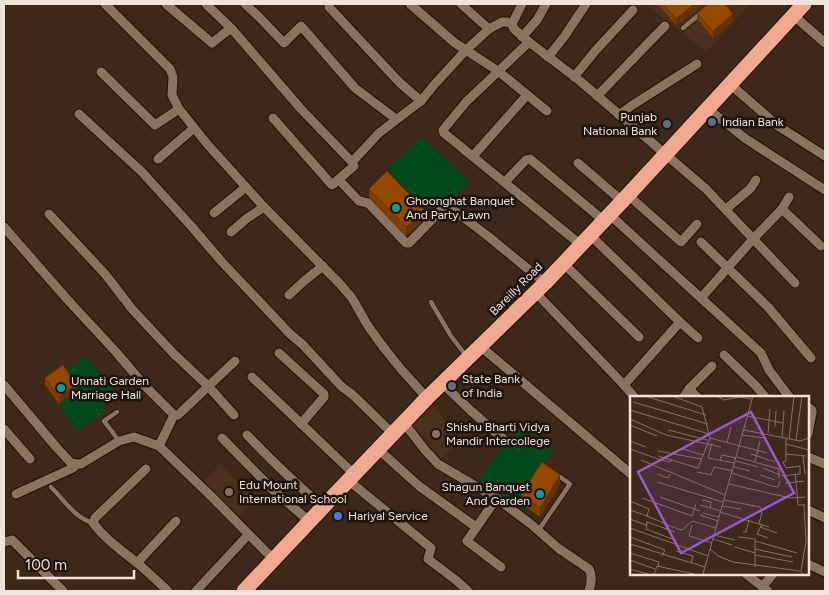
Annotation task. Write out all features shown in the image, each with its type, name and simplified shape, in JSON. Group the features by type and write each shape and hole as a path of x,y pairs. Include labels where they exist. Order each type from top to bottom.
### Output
{"highway":[{"name":"Bareilly Road","path":"244,591 398,428 563,264 804,4"}],"street":[{"path":"105,4 170,68 173,76 172,95 178,109 264,207 340,284 352,298 368,326 384,348 428,398"},
{"path":"166,4 212,43 231,28"},
{"path":"206,4 231,28 301,109 354,166 334,184 331,184 273,118"},
{"path":"245,4 284,43 301,26 355,88 396,120"},
{"path":"410,4 455,43 498,71 547,111"},
{"path":"460,4 489,29"},
{"path":"512,24 522,4"},
{"path":"546,4 526,40 466,102 443,130 505,182 585,240 698,338"},
{"path":"548,57 586,4"},
{"path":"329,7 400,83 421,101"},
{"path":"574,77 633,10"},
{"path":"793,15 825,43"},
{"path":"352,162 379,133 421,101 466,50 489,29 502,22 506,22 512,24 514,29 526,40 597,96 706,189 795,282"},
{"path":"597,96 665,26"},
{"path":"619,115 630,106 697,64"},
{"path":"101,72 155,125 178,109"},
{"path":"730,84 778,126 825,156"},
{"path":"473,156 528,95"},
{"path":"708,109 746,139 825,190"},
{"path":"80,114 142,172 222,262 341,386 426,450 438,464 496,499 538,530 558,548 589,569 592,577 590,591"},
{"path":"158,159 194,128"},
{"path":"505,182 526,160 530,159 606,217 701,298 761,353 769,370 788,396"},
{"path":"578,163 681,242 697,224"},
{"path":"339,180 358,201 368,203 406,243 447,205 490,237 540,288 633,396"},
{"path":"726,209 750,189 756,180"},
{"path":"214,212 246,187"},
{"path":"701,298 782,209 789,197"},
{"path":"231,232 264,207"},
{"path":"782,209 821,246"},
{"path":"48,214 105,274 132,309 234,414"},
{"path":"4,227 145,386 174,415"},
{"path":"701,242 768,307 811,358"},
{"path":"563,264 639,337"},
{"path":"289,295 323,266"},
{"path":"624,385 680,322"},
{"path":"480,346 630,473"},
{"path":"279,352 324,394 324,397 301,424"},
{"path":"724,355 764,396"},
{"path":"159,446 174,415 178,415 235,361"},
{"path":"684,396 712,366"},
{"path":"252,377 301,424 351,477 431,548 428,559 468,591"},
{"path":"442,383 508,443"},
{"path":"4,385 71,463 81,464 119,441 134,437 159,446 274,560"},
{"path":"690,388 696,396"},
{"path":"809,408 812,410 809,429"},
{"path":"4,429 30,459"},
{"path":"247,435 288,476 323,507"},
{"path":"222,438 272,489 309,522"},
{"path":"378,449 419,486 476,527"},
{"path":"809,457 825,464"},
{"path":"16,494 73,468 76,464"},
{"path":"146,469 95,518 93,523 105,537 168,591"},
{"path":"496,499 467,541 501,567"},
{"path":"809,510 825,518"},
{"path":"137,563 176,522"},
{"path":"196,591 248,535"},
{"path":"4,542 12,540 63,591"},
{"path":"809,564 825,572"},
{"path":"747,575 765,589 773,575"}],"lane":[{"path":"683,28 705,10"},
{"path":"431,302 451,336 468,358"},
{"path":"118,412 104,421 119,441"},
{"path":"538,530 570,484 552,471"},
{"path":"51,486 76,514 85,521 93,523"}],"shaded area":[{"path":"645,4 750,4 707,52"},
{"name":"Shishu Bharti Vidya Mandir Intercollege","path":"433,405 460,442 439,460 411,426"},
{"name":"Edu Mount International School","path":"220,464 256,500 236,519 202,484"}],"green space":[{"path":"421,138 470,182 449,202 444,199 424,219 382,175"},
{"path":"86,357 118,396 101,409 103,413 77,431 59,404 76,390 63,372"},
{"path":"522,425 553,452 544,463 549,467 521,504 527,509 523,514 478,482"}],"building":[{"path":"664,4 694,4 676,19"},
{"path":"708,4 725,4 733,14 713,31 697,13"},
{"name":"Ghoonghat Banquet And Party Lawn","path":"387,171 424,210 406,227 369,189"},
{"name":"Unnati Garden Marriage Hall","path":"63,365 76,384 59,397 45,378"},
{"name":"Shagun Banquet And Garden","path":"542,462 560,475 540,508 521,495"}],"place":[{"name":"Indian Bank","path":"712,122"},
{"name":"Punjab National Bank","path":"667,124"},
{"name":"Ghoonghat Banquet And Party Lawn","path":"396,208"},
{"name":"State Bank of India","path":"452,386"},
{"name":"Unnati Garden Marriage Hall","path":"61,388"},
{"name":"Shishu Bharti Vidya Mandir Intercollege","path":"436,434"},
{"name":"Edu Mount International School","path":"229,492"},
{"name":"Shagun Banquet And Garden","path":"540,494"},
{"name":"Hariyal Service","path":"338,516"}]}
